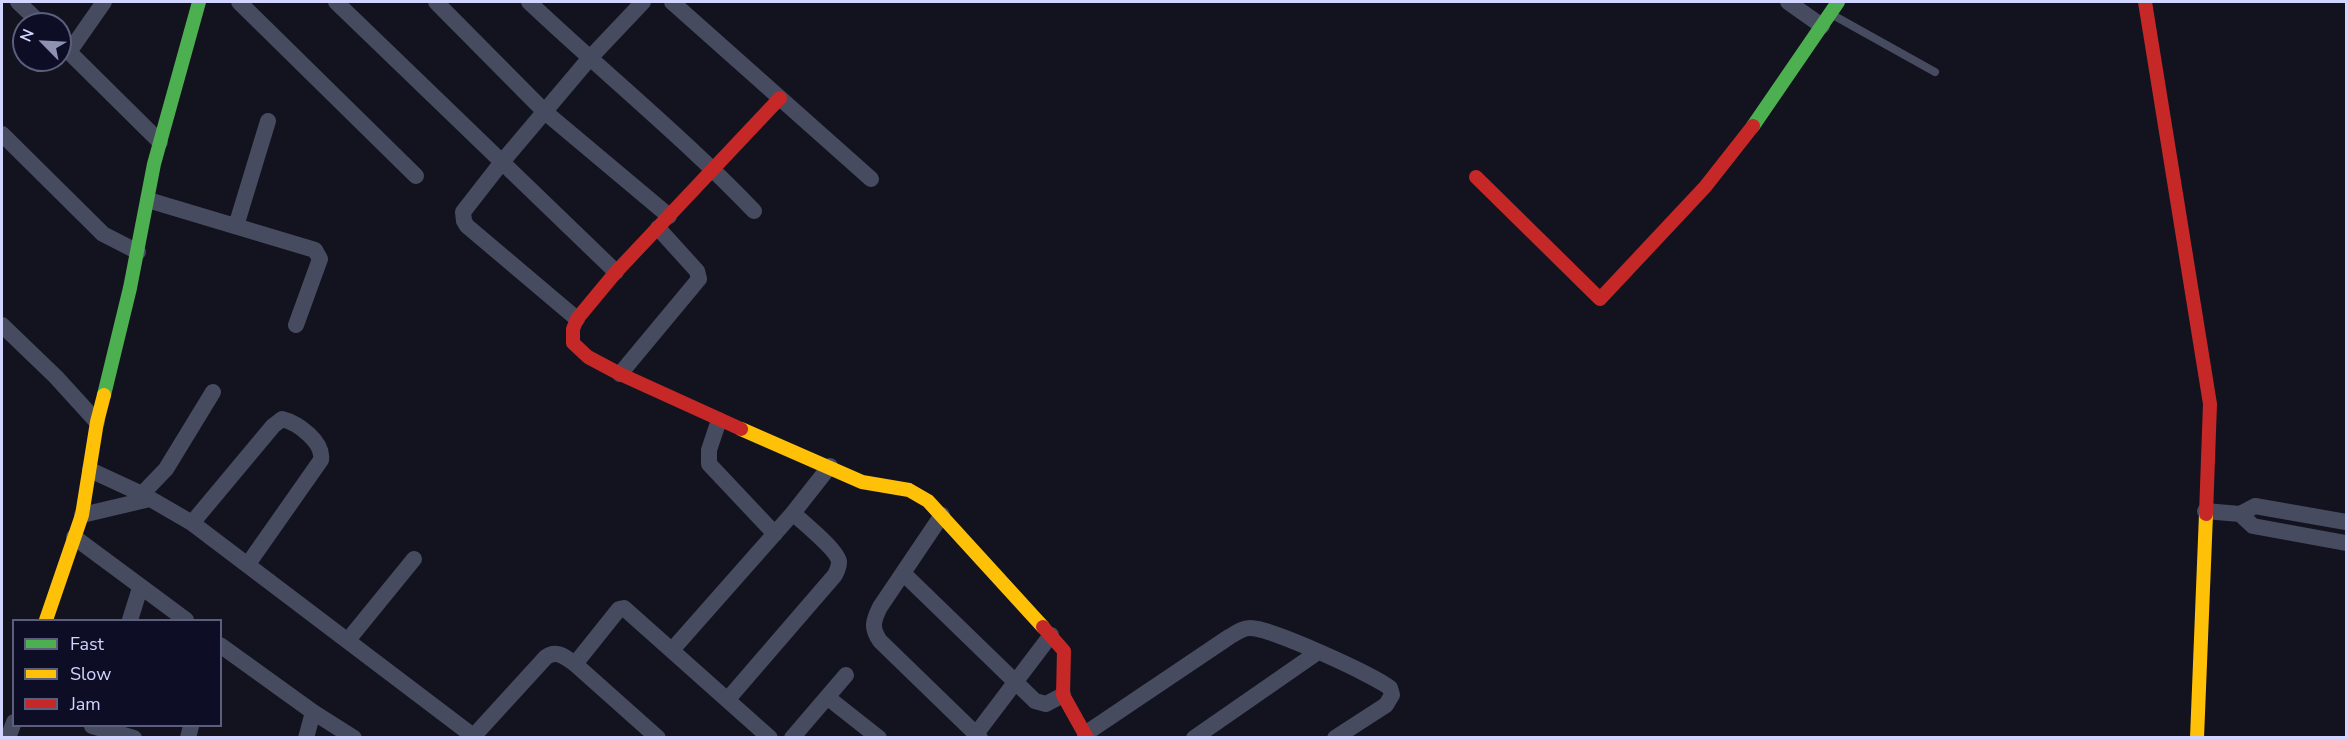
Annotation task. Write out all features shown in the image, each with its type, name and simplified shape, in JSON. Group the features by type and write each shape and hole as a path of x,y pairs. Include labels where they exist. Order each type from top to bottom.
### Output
{"street":[{"path":"72,38 104,2"},
{"path":"47,619 82,515 97,422 138,252 160,142 199,2"},
{"path":"336,2 616,272"},
{"path":"436,2 545,112 664,222 697,272 699,279 620,374"},
{"path":"529,2 714,169 754,211"},
{"path":"577,319 464,221 463,212 502,162 590,59 643,2"},
{"path":"672,2 871,179"},
{"path":"1476,177 1600,299 1705,187 1752,127 1830,14 1788,2"},
{"path":"2145,2 2210,404 2197,738"},
{"path":"245,3 416,176"},
{"path":"72,55 160,142"},
{"path":"780,98 616,272 577,319 573,328 573,343 588,357 620,374 718,420 830,466 862,482 909,490 919,494 942,515 1064,651 1063,695 1086,736 1240,630 1250,628 1281,635 1385,684 1391,691 1391,698 1386,705 1335,738"},
{"path":"236,226 268,122"},
{"path":"2,134 103,234 138,252"},
{"path":"148,200 309,246 319,254 318,266 296,326"},
{"path":"2,325 56,377 97,422"},
{"path":"82,515 146,496 166,469 213,392"},
{"path":"192,523 273,426 282,419 294,424 318,443 321,449 321,460 248,564"},
{"path":"718,420 709,450 709,464 775,534"},
{"path":"672,650 775,534 830,466"},
{"path":"90,470 146,496 192,523 473,737 550,654 560,654 575,664 658,738"},
{"path":"2240,514 2254,506 2346,522"},
{"path":"2205,510 2240,514 2253,526 2346,543"},
{"path":"728,699 835,575 838,568 839,562 834,552 793,513"},
{"path":"942,515 875,616 874,632 880,641 978,736 1051,635"},
{"path":"74,537 183,619"},
{"path":"348,640 414,559"},
{"path":"903,573 1038,703 1046,704 1063,695"},
{"path":"131,619 140,588"},
{"path":"575,664 621,608 626,609 770,738"},
{"path":"222,646 313,712 354,738"},
{"path":"1194,738 1318,652"},
{"path":"792,738 846,675"},
{"path":"827,697 879,738"},
{"path":"306,738 313,712"},
{"path":"96,729 134,738"}],"lane":[{"path":"1830,14 1935,72"}],"traffic: fast":[{"path":"104,395 130,288 154,164 199,2"},
{"path":"1753,126 1838,2"}],"traffic: slow":[{"path":"46,619 82,515 97,422 104,395"},
{"path":"741,429 862,482 909,490 928,501 1043,627"},
{"path":"2197,738 2206,514"}],"traffic: jam":[{"path":"2145,2 2210,404 2206,514"},
{"path":"741,429 588,357 573,343 573,329 577,319 616,272 780,98"},
{"path":"1476,177 1600,299 1705,187 1753,126"},
{"path":"1043,627 1064,651 1063,695 1087,738"}]}
